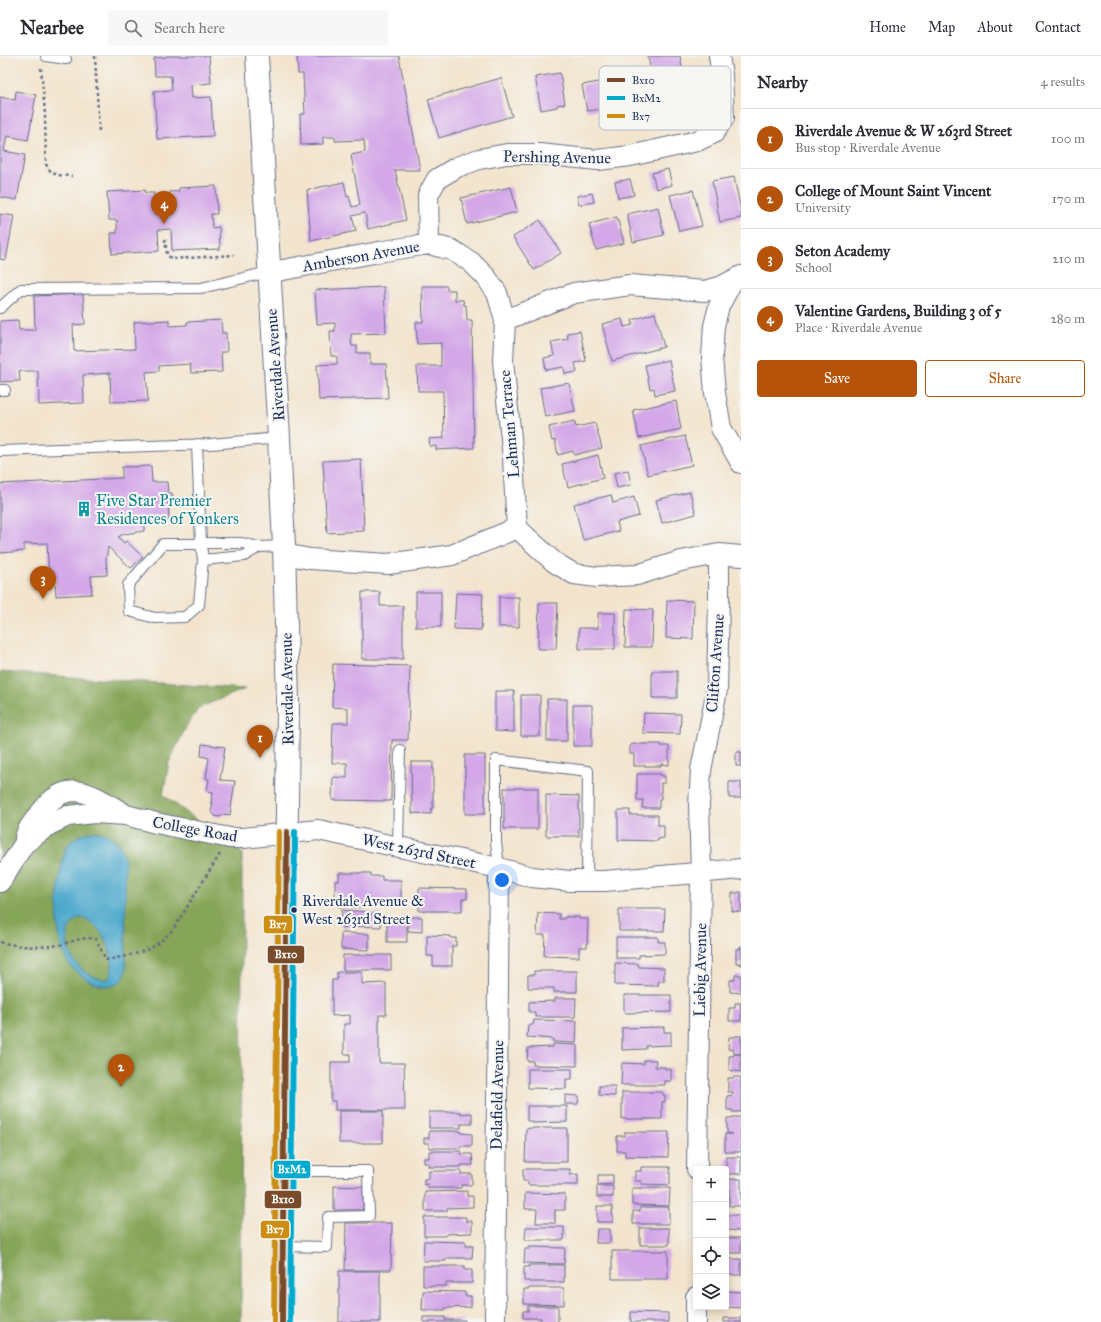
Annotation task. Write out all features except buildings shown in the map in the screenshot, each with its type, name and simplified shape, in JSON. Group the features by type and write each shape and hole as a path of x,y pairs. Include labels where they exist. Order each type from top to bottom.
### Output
{"main road":[{"name":"Riverdale Avenue","path":"257,56 279,438 288,702 282,1322"}],"street":[{"name":"Pershing Avenue","path":"719,56 721,66"},
{"name":"Pershing Avenue","path":"428,244 428,195 437,180 457,167 479,159 507,154 539,154 598,160 630,156 697,141 714,133 716,130"},
{"name":"Amberson Avenue","path":"269,272 428,244 452,250 471,262 486,277 497,293 505,320"},
{"path":"505,320 574,293 630,285 705,291 720,287 737,278"},
{"path":"737,278 719,306 714,326 712,357 715,393 722,428 741,463"},
{"name":"Lehman Terrace","path":"505,320 503,361 513,458 517,528"},
{"path":"284,550 310,559 388,564 452,555 517,528 554,562 574,574 597,577 637,575 681,561 718,554 741,556"},
{"name":"Clifton Avenue","path":"701,770 717,690 719,599 718,554"},
{"name":"Liebig Avenue","path":"697,1166 701,872 699,806 701,770"},
{"name":"College Road","path":"0,882 24,844 49,825 68,816 94,813 126,815 230,838 243,838 287,832"},
{"name":"West 263rd Street","path":"287,832 318,830 499,868 532,877 570,881 587,882 741,869"},
{"name":"Delafield Avenue","path":"495,1322 499,868"},
{"path":"696,1310 696,1322"}],"lane":[{"path":"43,60 66,59"},
{"path":"0,308 21,289 201,288 269,272"},
{"path":"0,451 197,444 279,438"},
{"path":"197,444 201,544 203,560 199,605 185,617 155,618 129,611 128,585 163,544 201,544 242,543 284,550"},
{"path":"203,560 244,556 259,547"},
{"path":"398,847 400,750"},
{"path":"499,868 496,842 496,760 588,771 587,882"},
{"path":"283,1246 327,1247 328,1217 370,1216 368,1171 284,1171"}],"path":[{"path":"95,56 99,132"},
{"path":"43,60 46,164 53,174 72,176"},
{"path":"165,238 166,255 172,259 234,255"},
{"path":"0,942 19,946 38,947 72,942 87,937 96,939 106,960 149,950 170,934 230,838"}],"green space":[{"path":"0,672 245,689 199,708 187,725 169,762 163,795 242,853 241,1322 0,1322"}],"water":[{"path":"94,831 107,835 116,841 122,850 125,863 126,970 122,979 116,984 108,986 99,985 90,981 69,964 60,941 58,927 57,913 59,883 65,851 68,844 75,838 82,834","holes":["80,918 88,920 96,926 102,934 111,954 111,973 107,980 92,976 79,967 70,954 68,948 67,942 71,926"]}],"transit line":[{"name":"Bx7","path":"274,1322 279,832"},
{"name":"Bx10","path":"282,1322 287,832"},
{"name":"BxM2","path":"290,1322 295,832"}],"place":[{"name":"Valentine Gardens, Building 3 of 5","path":"164,224"},
{"name":"Five Star Premier Residences of Yonkers","path":"84,509"},
{"name":"Seton Academy","path":"43,599"},
{"name":"Riverdale Avenue & W 263rd Street","path":"260,758"},
{"name":"Riverdale Avenue & West 263rd Street","path":"294,910"},
{"name":"College of Mount Saint Vincent","path":"121,1087"}]}
